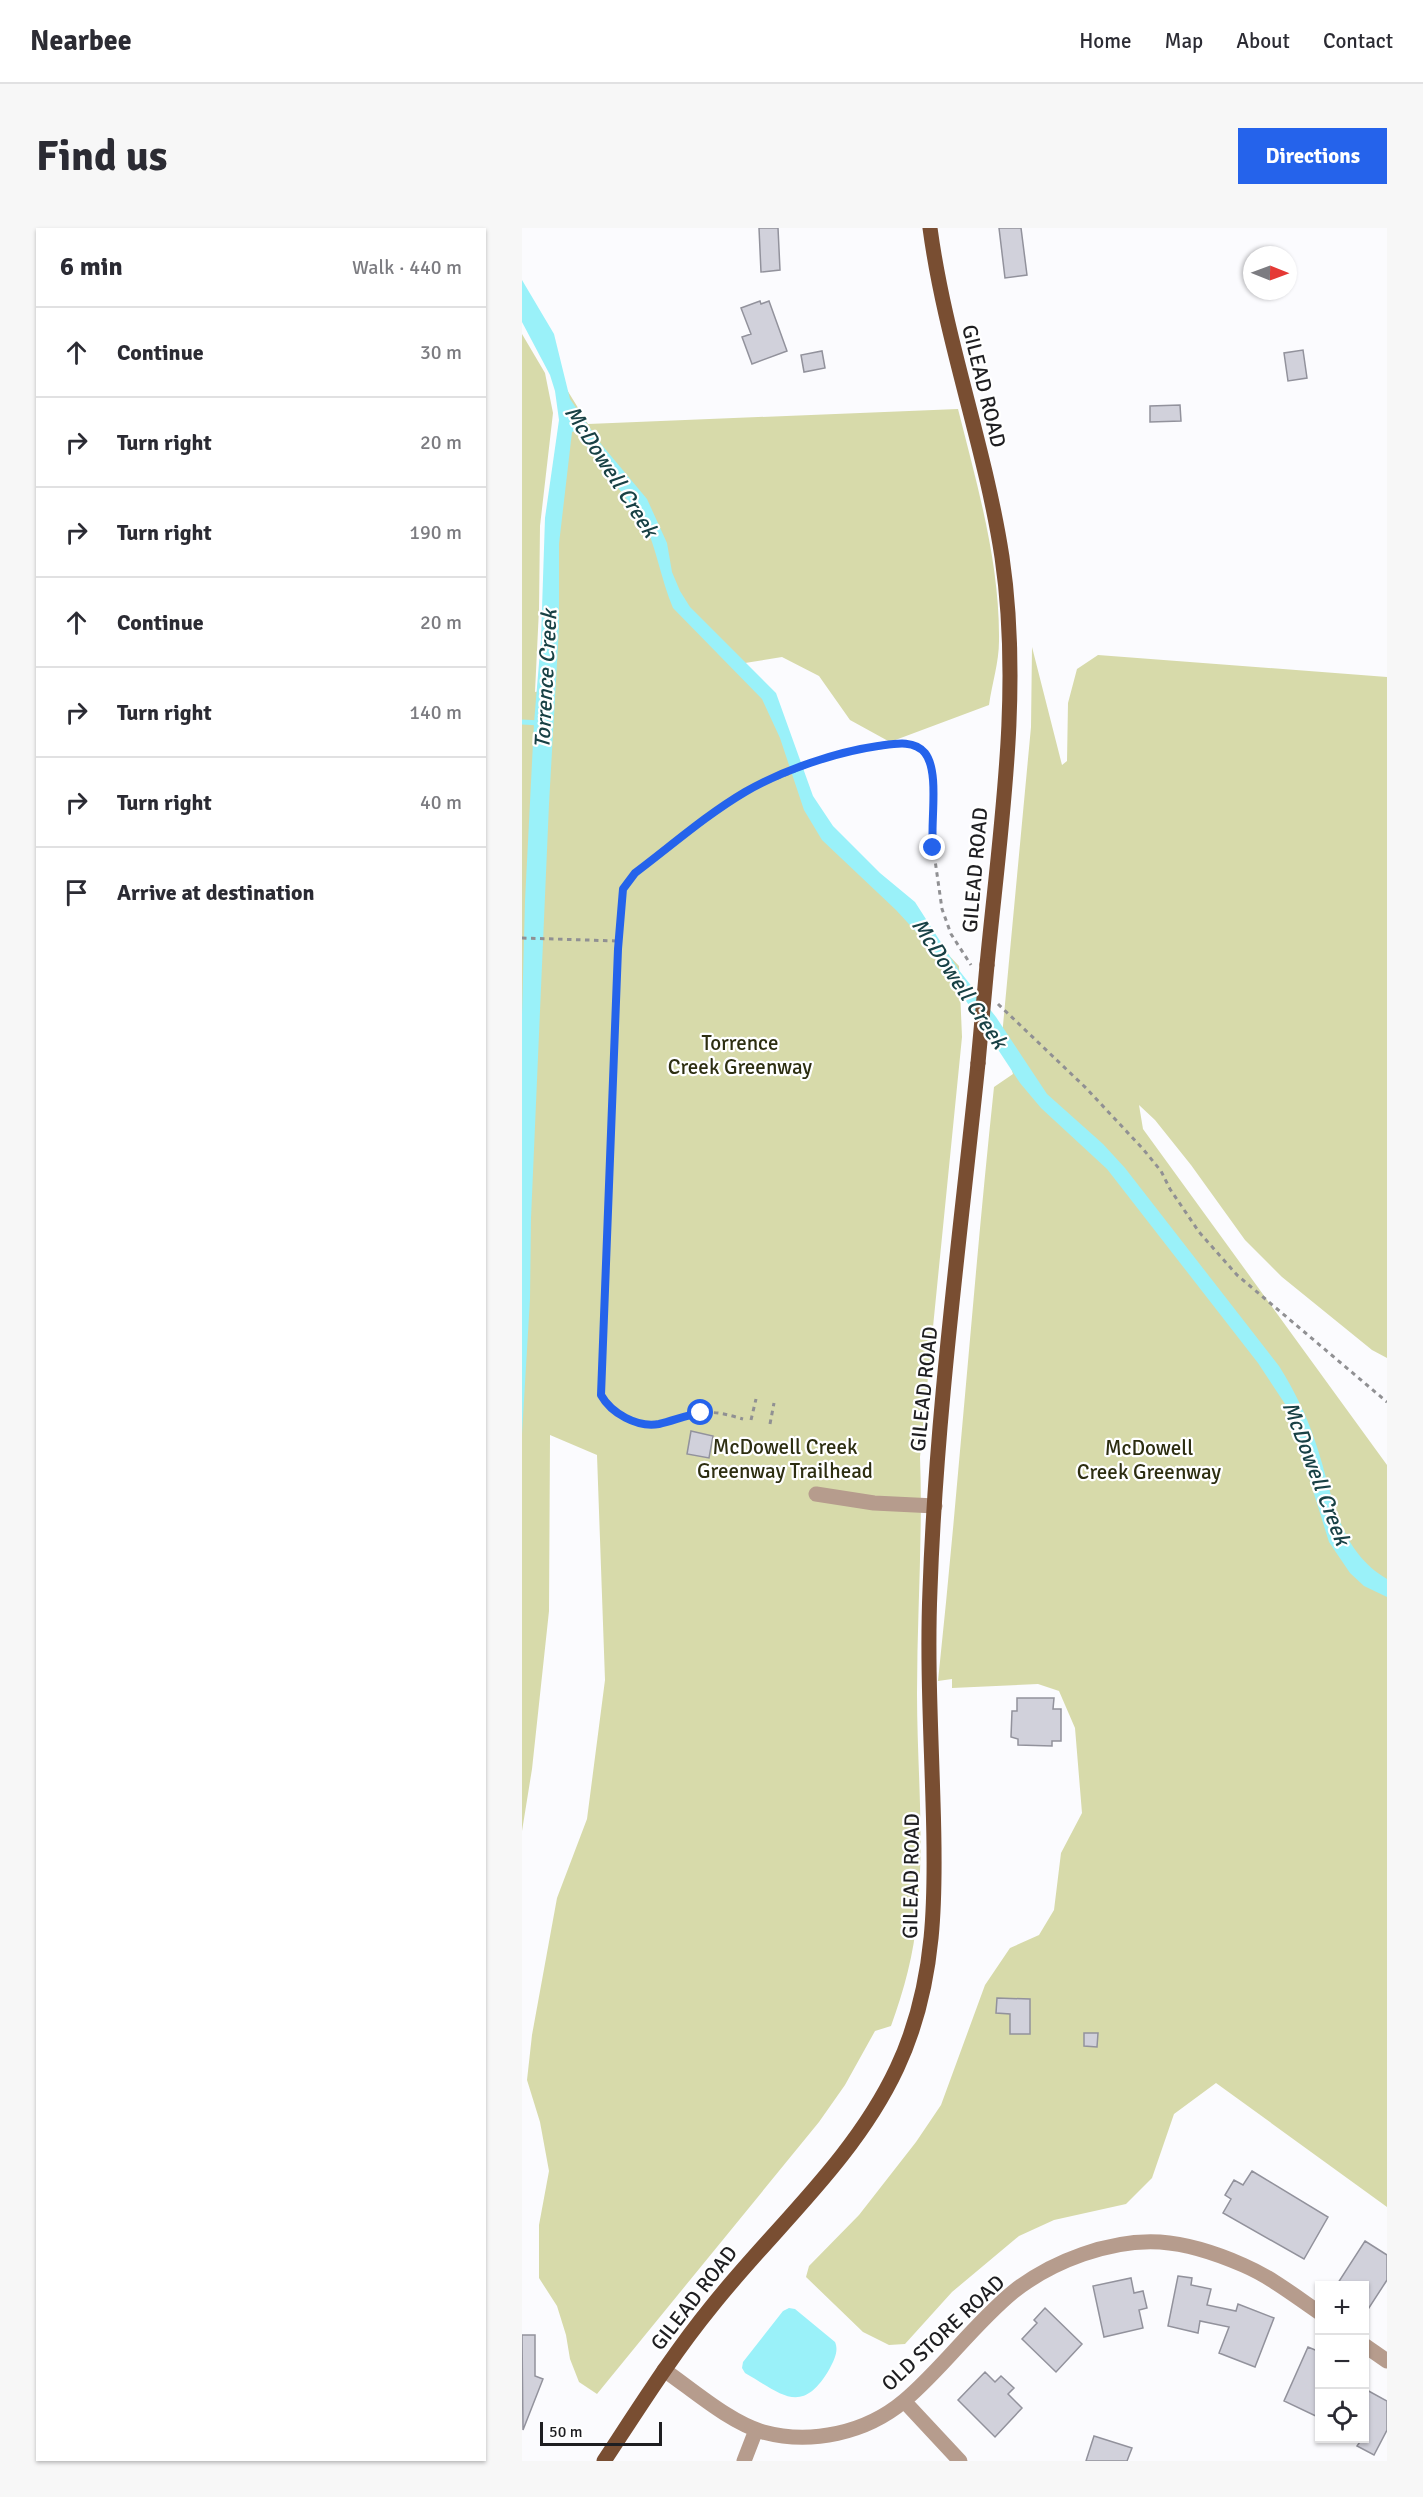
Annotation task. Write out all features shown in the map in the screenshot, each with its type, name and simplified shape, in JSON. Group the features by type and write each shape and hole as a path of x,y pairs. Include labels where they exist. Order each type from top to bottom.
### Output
{"main road":[{"name":"GILEAD ROAD","path":"604,2461 664,2370 712,2306 829,2171 864,2125 898,2067 915,2020 929,1966 936,1882 929,1652 935,1506 978,1063 981,968 1008,732 1010,688 1008,618 1002,557 989,491 946,317 930,228"}],"street":[{"path":"816,1494 874,1503 935,1506"},
{"name":"OLD STORE ROAD","path":"664,2370 739,2422 756,2430 808,2438 832,2436 863,2425 903,2402 977,2326 1014,2292 1049,2269 1103,2247 1160,2242 1204,2250 1243,2265 1273,2281 1315,2310"},
{"path":"1369,2348 1387,2361"},
{"path":"903,2402 960,2461"},
{"path":"744,2461 756,2430"}],"path":[{"path":"743,1419 714,1412 683,1415 657,1424 640,1423 608,1407 601,1395 618,941 621,898 626,882 718,810 760,785 844,751 899,743 919,747 926,754 932,775 931,832 942,909 951,934 981,968"},
{"path":"522,938 618,941"},
{"path":"994,999 1086,1088 1143,1149 1161,1171 1170,1189 1217,1256 1387,1402"},
{"path":"751,1420 756,1399"},
{"path":"770,1424 774,1403"}],"green space":[{"name":"Torrence Creek Greenway","path":"522,334 545,373 553,413 540,526 535,692 551,689 564,385 588,424 958,409 986,524 996,582 998,611 999,649 989,705 890,742 850,720 819,676 782,657 745,663 775,708 809,808 959,966 962,1037 920,1457 917,1693 920,1860 917,1916 908,1972 891,2026 875,2031 845,2085 819,2122 597,2394 579,2382 570,2359 566,2335 557,2306 539,2278 539,2225 549,2171 540,2122 527,2080 532,2035 557,1898 587,1819 605,1680 597,1455 550,1435 549,1611 532,1769 522,1831"},
{"name":"McDowell Creek Greenway","path":"1032,647 1062,765 1067,761 1068,703 1077,669 1098,655 1387,677 1387,1358 1372,1350 1282,1277 1245,1240 1191,1165 1155,1120 1139,1105 1143,1129 1387,1465 1387,2207 1216,2083 1174,2114 1152,2178 1126,2204 1054,2220 1019,2236 952,2292 905,2344 889,2345 863,2332 806,2277 809,2266 859,2215 916,2142 941,2105 985,1985 1010,1948 1039,1935 1054,1910 1061,1853 1082,1813 1075,1728 1059,1691 1038,1684 952,1688 952,1679 938,1681 994,1087 1013,1074 1002,1036 1031,727"}],"water":[{"path":"522,280 554,334 570,399 601,444 647,499 667,543 672,572 680,591 690,607 776,693 813,796 833,826 880,873 915,902 958,969 996,1017 1047,1094 1103,1144 1125,1168 1279,1366 1308,1421 1332,1499 1347,1536 1370,1567 1387,1579 1387,1597 1364,1586 1350,1573 1329,1542 1287,1407 1258,1363 1107,1169 1041,1108 1020,1083 932,949 896,910 822,840 804,810 780,738 762,699 673,608 644,522 575,431 572,432 559,544 559,628 549,804 531,1218 530,1299 522,1434 522,1015 525,901 534,723 541,639 545,518 559,420 550,375 522,322"},
{"path":"789,2308 795,2309 836,2345 833,2362 820,2383 801,2397 781,2394 745,2373 742,2368 743,2362 783,2311"}],"building":[{"path":"759,228 778,228 780,270 761,272"},
{"path":"999,228 1021,228 1027,275 1005,278"},
{"path":"760,301 761,304 769,301 787,351 752,364 742,337 751,334 741,308"},
{"path":"1303,350 1307,378 1288,381 1284,353"},
{"path":"822,351 825,368 804,372 801,355"},
{"path":"1180,405 1181,421 1150,422 1150,406"},
{"path":"691,1431 713,1436 709,1458 687,1454"},
{"path":"1017,1698 1054,1698 1053,1709 1061,1709 1061,1741 1052,1741 1052,1746 1018,1745 1018,1739 1011,1737 1012,1711 1017,1711"},
{"path":"997,1998 1030,1999 1030,2034 1010,2034 1010,2014 996,2013"},
{"path":"1084,2033 1098,2033 1097,2047 1084,2046"},
{"path":"1252,2171 1328,2217 1304,2259 1223,2213 1231,2199 1225,2195 1234,2180 1243,2185"},
{"path":"1365,2241 1387,2255 1387,2280 1369,2308 1369,2281 1339,2281"},
{"path":"1178,2276 1192,2278 1191,2285 1211,2289 1207,2305 1236,2311 1238,2304 1274,2318 1255,2367 1219,2353 1229,2327 1200,2321 1198,2333 1168,2326"},
{"path":"1131,2278 1134,2293 1143,2291 1147,2308 1139,2310 1143,2328 1104,2337 1093,2286"},
{"path":"1045,2308 1082,2344 1056,2372 1022,2339 1037,2323 1034,2320"},
{"path":"522,2335 535,2335 535,2376 543,2379 523,2430"},
{"path":"1308,2347 1315,2350 1315,2416 1284,2401"},
{"path":"985,2372 995,2382 1001,2376 1014,2388 1008,2394 1022,2408 995,2437 958,2400"},
{"path":"1369,2391 1387,2401 1387,2430 1374,2455 1357,2446 1359,2443 1369,2443"},
{"path":"1094,2436 1132,2448 1127,2461 1086,2461"}],"waterway":[{"name":"Torrence Creek","path":"522,722 540,723"}],"route":[{"path":"701,1413 683,1415 657,1424 640,1423 608,1407 601,1395 618,949 623,889 635,873 718,810 746,792 828,756 883,745 909,744 919,747 926,754 932,775 933,848"}],"water label":[{"name":"McDowell Creek","path":"612,471"},
{"name":"McDowell Creek","path":"960,983"},
{"name":"McDowell Creek","path":"1317,1473"}],"park label":[{"name":"McDowell Creek Greenway Trailhead","path":"785,1459"}]}
